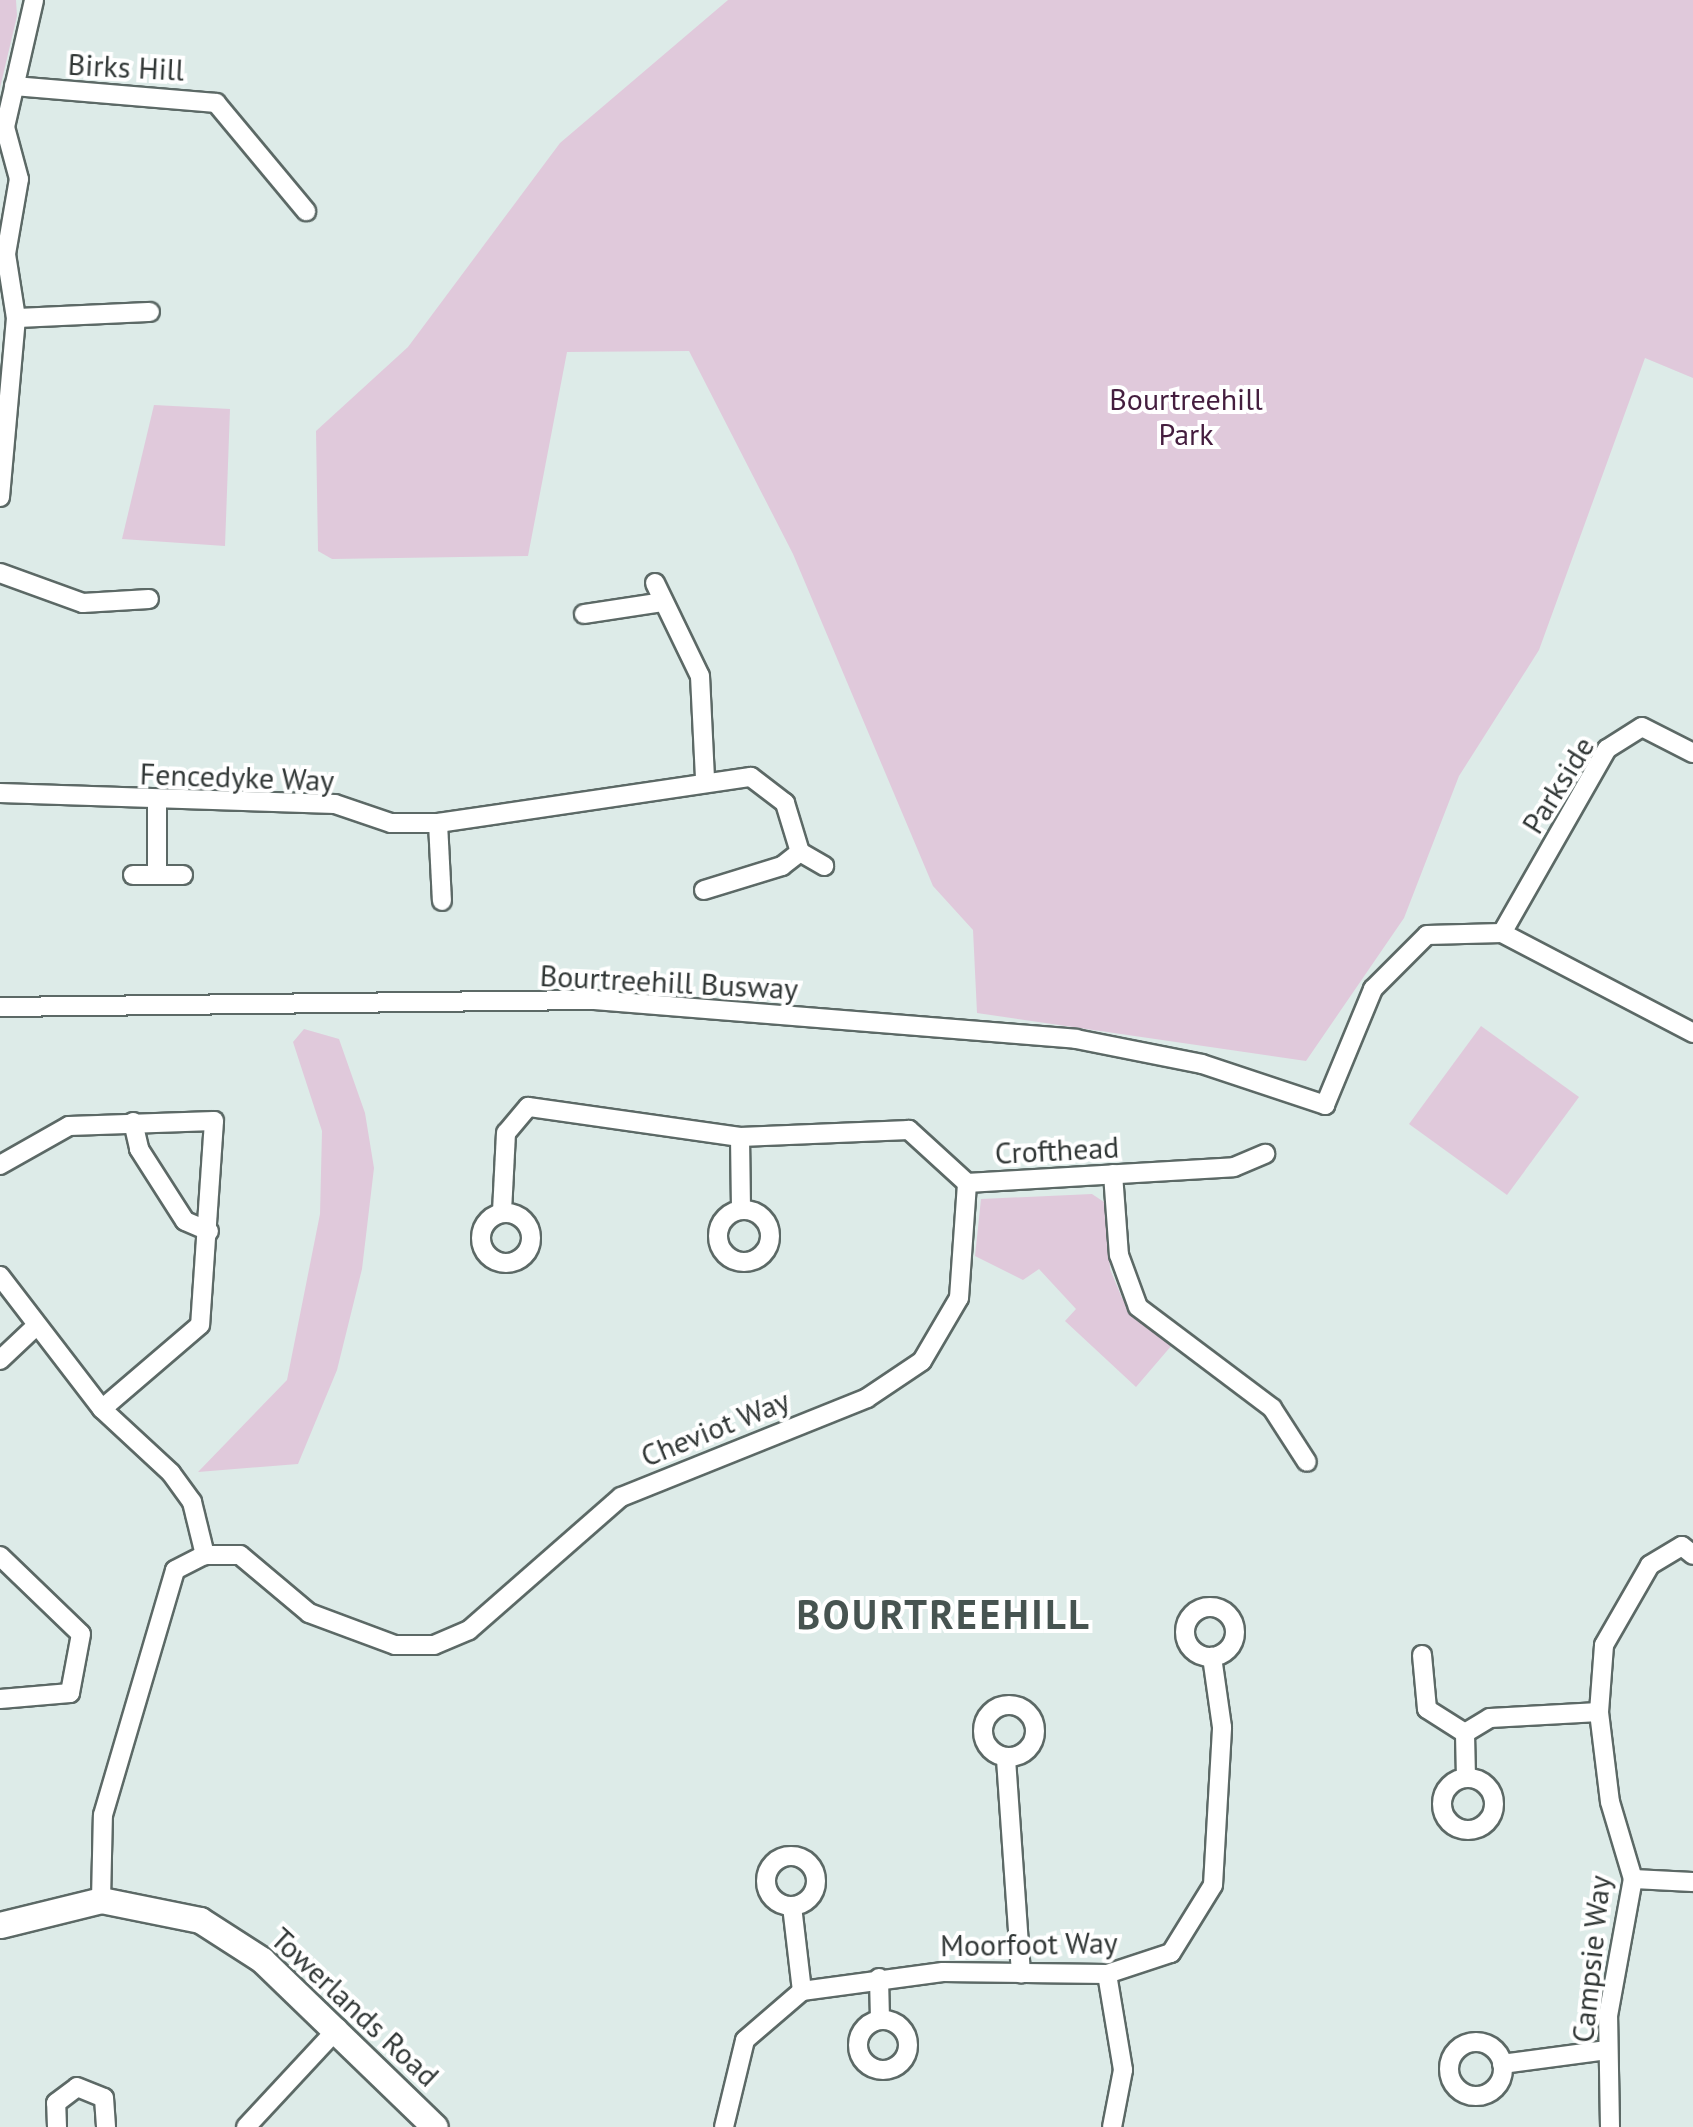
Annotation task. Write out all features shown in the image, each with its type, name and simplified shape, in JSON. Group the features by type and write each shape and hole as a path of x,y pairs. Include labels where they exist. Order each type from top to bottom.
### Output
{"street":[{"path":"0,497 16,318 6,254 19,179 4,127 34,0"},
{"name":"Birks Hill","path":"14,86 216,103 306,211"},
{"path":"16,318 150,312"},
{"path":"0,573 83,602 149,599"},
{"path":"656,583 700,676 705,778"},
{"path":"584,614 663,602"},
{"name":"Parkside","path":"1502,933 1607,749 1642,727 1693,754"},
{"name":"Fencedyke Way","path":"0,793 157,802 335,804 392,823 438,823 705,778 751,777 768,788 795,823 800,852"},
{"path":"157,802 157,875"},
{"path":"438,823 442,901"},
{"path":"704,890 782,866 800,852 824,866"},
{"path":"133,875 184,875"},
{"path":"1502,933 1693,1033"},
{"name":"Bourtreehill Busway","path":"0,1007 594,1000 1076,1039 1202,1064 1324,1105 1373,989 1428,935 1502,933"},
{"path":"502,1213 506,1133 528,1107 740,1138 909,1130 967,1183"},
{"path":"0,1165 69,1126 214,1121 200,1325 102,1409"},
{"path":"134,1122 139,1148 184,1222 209,1232"},
{"path":"740,1138 741,1210"},
{"name":"Crofthead","path":"967,1183 1234,1167 1265,1154"},
{"path":"1113,1174 1118,1255 1138,1307 1272,1408 1307,1462"},
{"name":"Cheviot Way","path":"205,1555 240,1555 309,1613 351,1632 434,1645 469,1630 620,1497 867,1398 922,1361 959,1298 967,1183"},
{"path":"0,1276 34,1328 102,1409 181,1488 205,1555 174,1570 122,1733 103,1816 102,1900"},
{"path":"0,1360 34,1328"},
{"name":"Campsie Way","path":"1610,2127 1607,2050 1633,1879 1610,1802 1599,1712 1604,1645 1634,1584 1682,1546 1693,1556"},
{"path":"0,1556 80,1634 70,1693 0,1699"},
{"path":"1422,1655 1428,1709 1464,1733"},
{"name":"Moorfoot Way","path":"802,1991 879,1978 1107,1974 1171,1953 1213,1884 1222,1727 1212,1657"},
{"path":"1464,1733 1490,1718 1599,1712"},
{"path":"1464,1733 1466,1778"},
{"path":"1006,1759 1021,1973"},
{"path":"1633,1879 1693,1882"},
{"name":"Towerlands Road","path":"0,1925 102,1900 200,1920 338,2028 431,2123"},
{"path":"724,2127 745,2040 802,1991 792,1906"},
{"path":"1107,1974 1123,2070 1112,2127"},
{"path":"879,1978 880,2020"},
{"path":"246,2127 338,2028"},
{"path":"1502,2064 1607,2050"},
{"path":"56,2127 56,2103 77,2087 104,2098 106,2127"}],"green space":[{"path":"0,0 16,0 17,16 0,88"},
{"name":"Bourtreehill Park","path":"728,0 1693,0 1693,378 1645,358 1539,650 1459,776 1404,918 1306,1061 977,1013 973,930 933,886 793,554 689,351 567,352 528,556 332,559 318,551 316,431 408,347 560,143"},
{"path":"154,405 230,409 225,546 122,539"},
{"path":"1481,1026 1579,1097 1507,1195 1409,1124"},
{"path":"304,1029 339,1039 365,1113 374,1168 362,1269 337,1370 298,1464 198,1472 287,1380 320,1214 322,1131 293,1042"},
{"path":"1092,1194 1107,1204 1110,1269 1122,1298 1172,1345 1136,1387 1065,1321 1076,1309 1039,1269 1023,1280 975,1256 981,1199"}],"district":[{"name":"BOURTREEHILL","path":"944,1614"}]}
